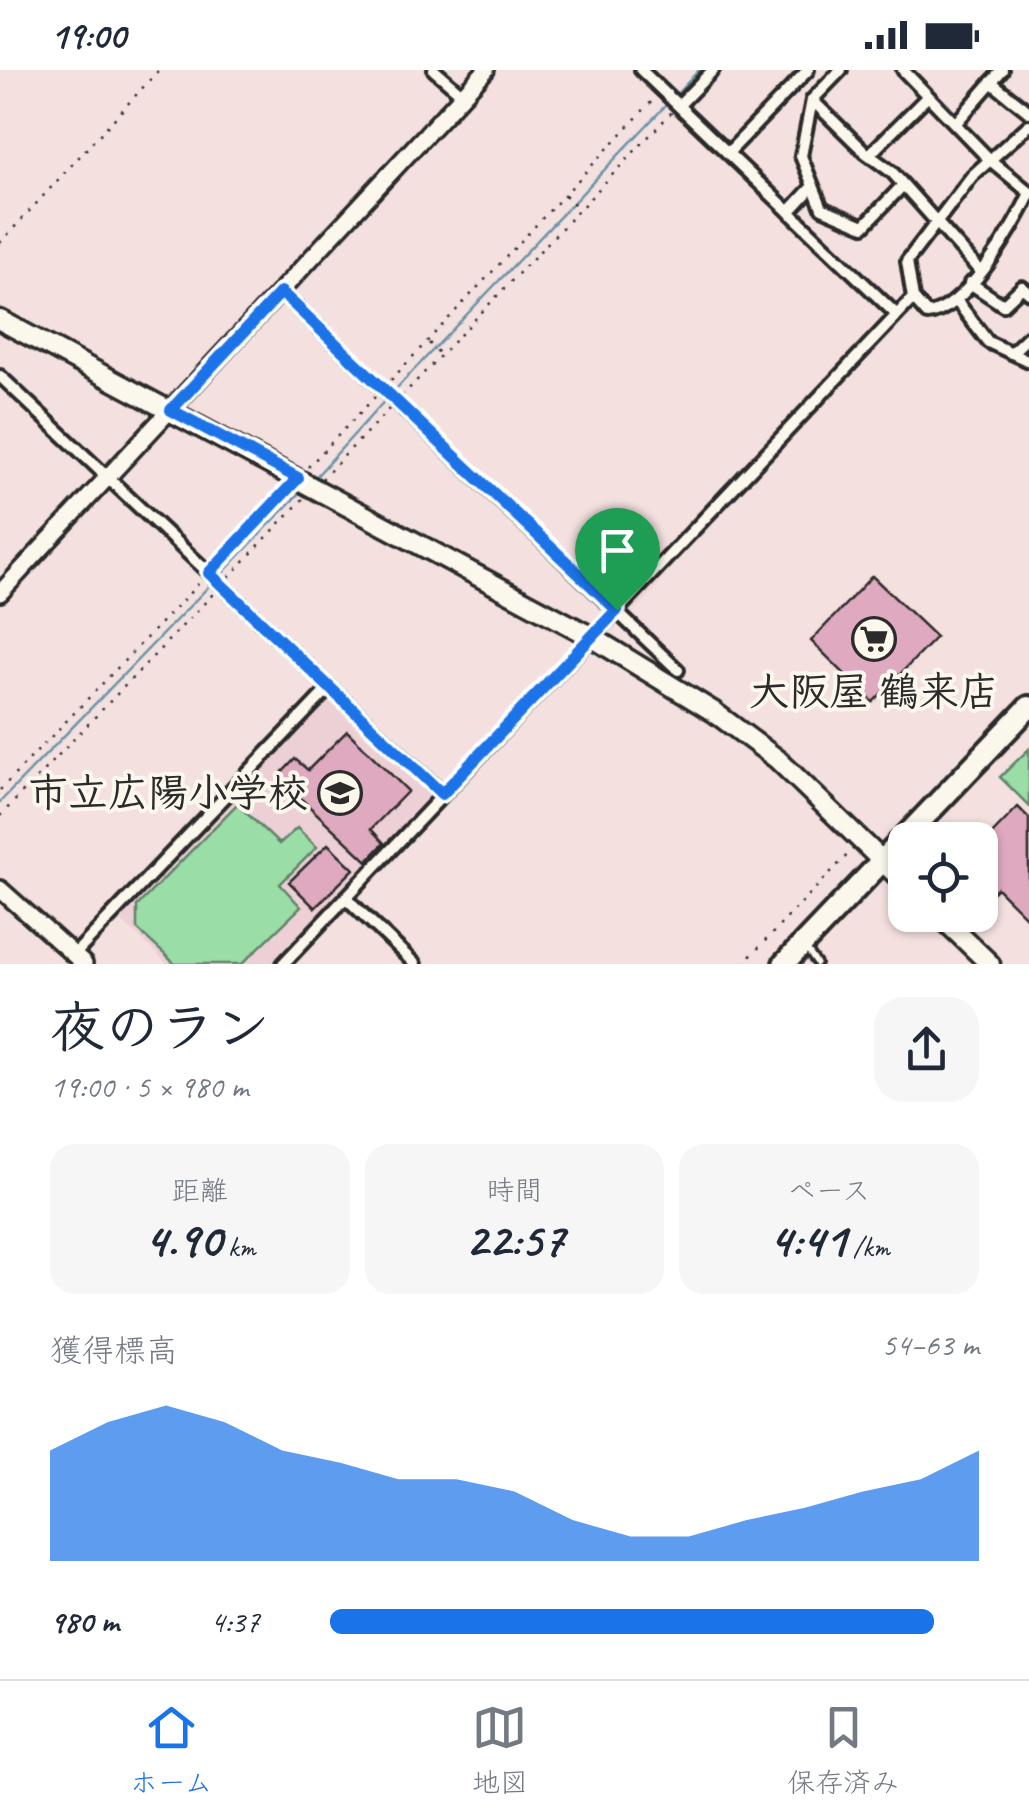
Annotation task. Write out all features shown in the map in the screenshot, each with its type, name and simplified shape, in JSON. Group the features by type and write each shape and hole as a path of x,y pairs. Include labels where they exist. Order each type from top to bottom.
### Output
{"highway":[{"path":"784,964 1029,707"}],"main road":[{"path":"0,320 590,636 714,712 777,759 888,866"},
{"path":"957,932 990,964"}],"street":[{"path":"434,70 463,95"},
{"path":"0,593 486,70"},
{"path":"641,70 897,315"},
{"path":"671,98 713,70"},
{"path":"728,153 808,70"},
{"path":"903,70 990,160 1029,194 1014,228 956,300 938,313 927,314 913,298 907,261 990,160 1029,124"},
{"path":"955,124 1002,70"},
{"path":"832,73 812,100 801,156 822,208 864,226 903,185"},
{"path":"991,82 1029,112"},
{"path":"869,155 928,96"},
{"path":"812,100 903,185 980,271"},
{"path":"789,212 813,186"},
{"path":"970,283 1004,304 1022,287 1029,294"},
{"path":"281,292 678,670"},
{"path":"283,964 913,298"},
{"path":"956,300 988,342 1029,361"},
{"path":"1011,352 1029,336"},
{"path":"0,376 442,794"},
{"path":"0,889 79,960 330,687"},
{"path":"346,898 415,964"}],"lane":[{"path":"802,945 817,964"}],"path":[{"path":"0,242 158,70"},
{"path":"0,790 215,579 383,388 430,344 434,330 566,196 671,98"},
{"path":"0,816 304,481 397,402 442,355 578,207 671,98"},
{"path":"566,196 578,207"},
{"path":"430,344 442,355"},
{"path":"744,964 861,840"}],"shaded area":[{"path":"332,701 430,793 430,800 274,964 167,964 121,920 326,702"}],"green space":[{"path":"1029,749 1029,806 1000,777"},
{"path":"237,804 279,844 297,828 317,847 280,884 301,907 242,964 175,964 137,929 137,906"}],"building":[{"name":"大阪屋 鶴来店","path":"872,576 936,637 873,702 811,641"},
{"path":"347,731 408,791 371,829 384,843 367,861 278,777 295,759 308,770"},
{"path":"1018,807 1029,818 1029,920 998,889 998,828"},
{"path":"328,844 354,869 315,908 289,882"}],"waterway":[{"path":"673,98 699,70"},
{"path":"394,391 667,104"},
{"path":"313,480 388,397"},
{"path":"219,577 303,489"},
{"path":"0,802 213,582"}],"place":[{"name":"大阪屋 鶴来店","path":"874,639"},
{"name":"市立広陽小学校","path":"340,793"}],"route":[{"path":"281,292 617,610 442,794 209,573 298,478 171,410 281,292"}]}
